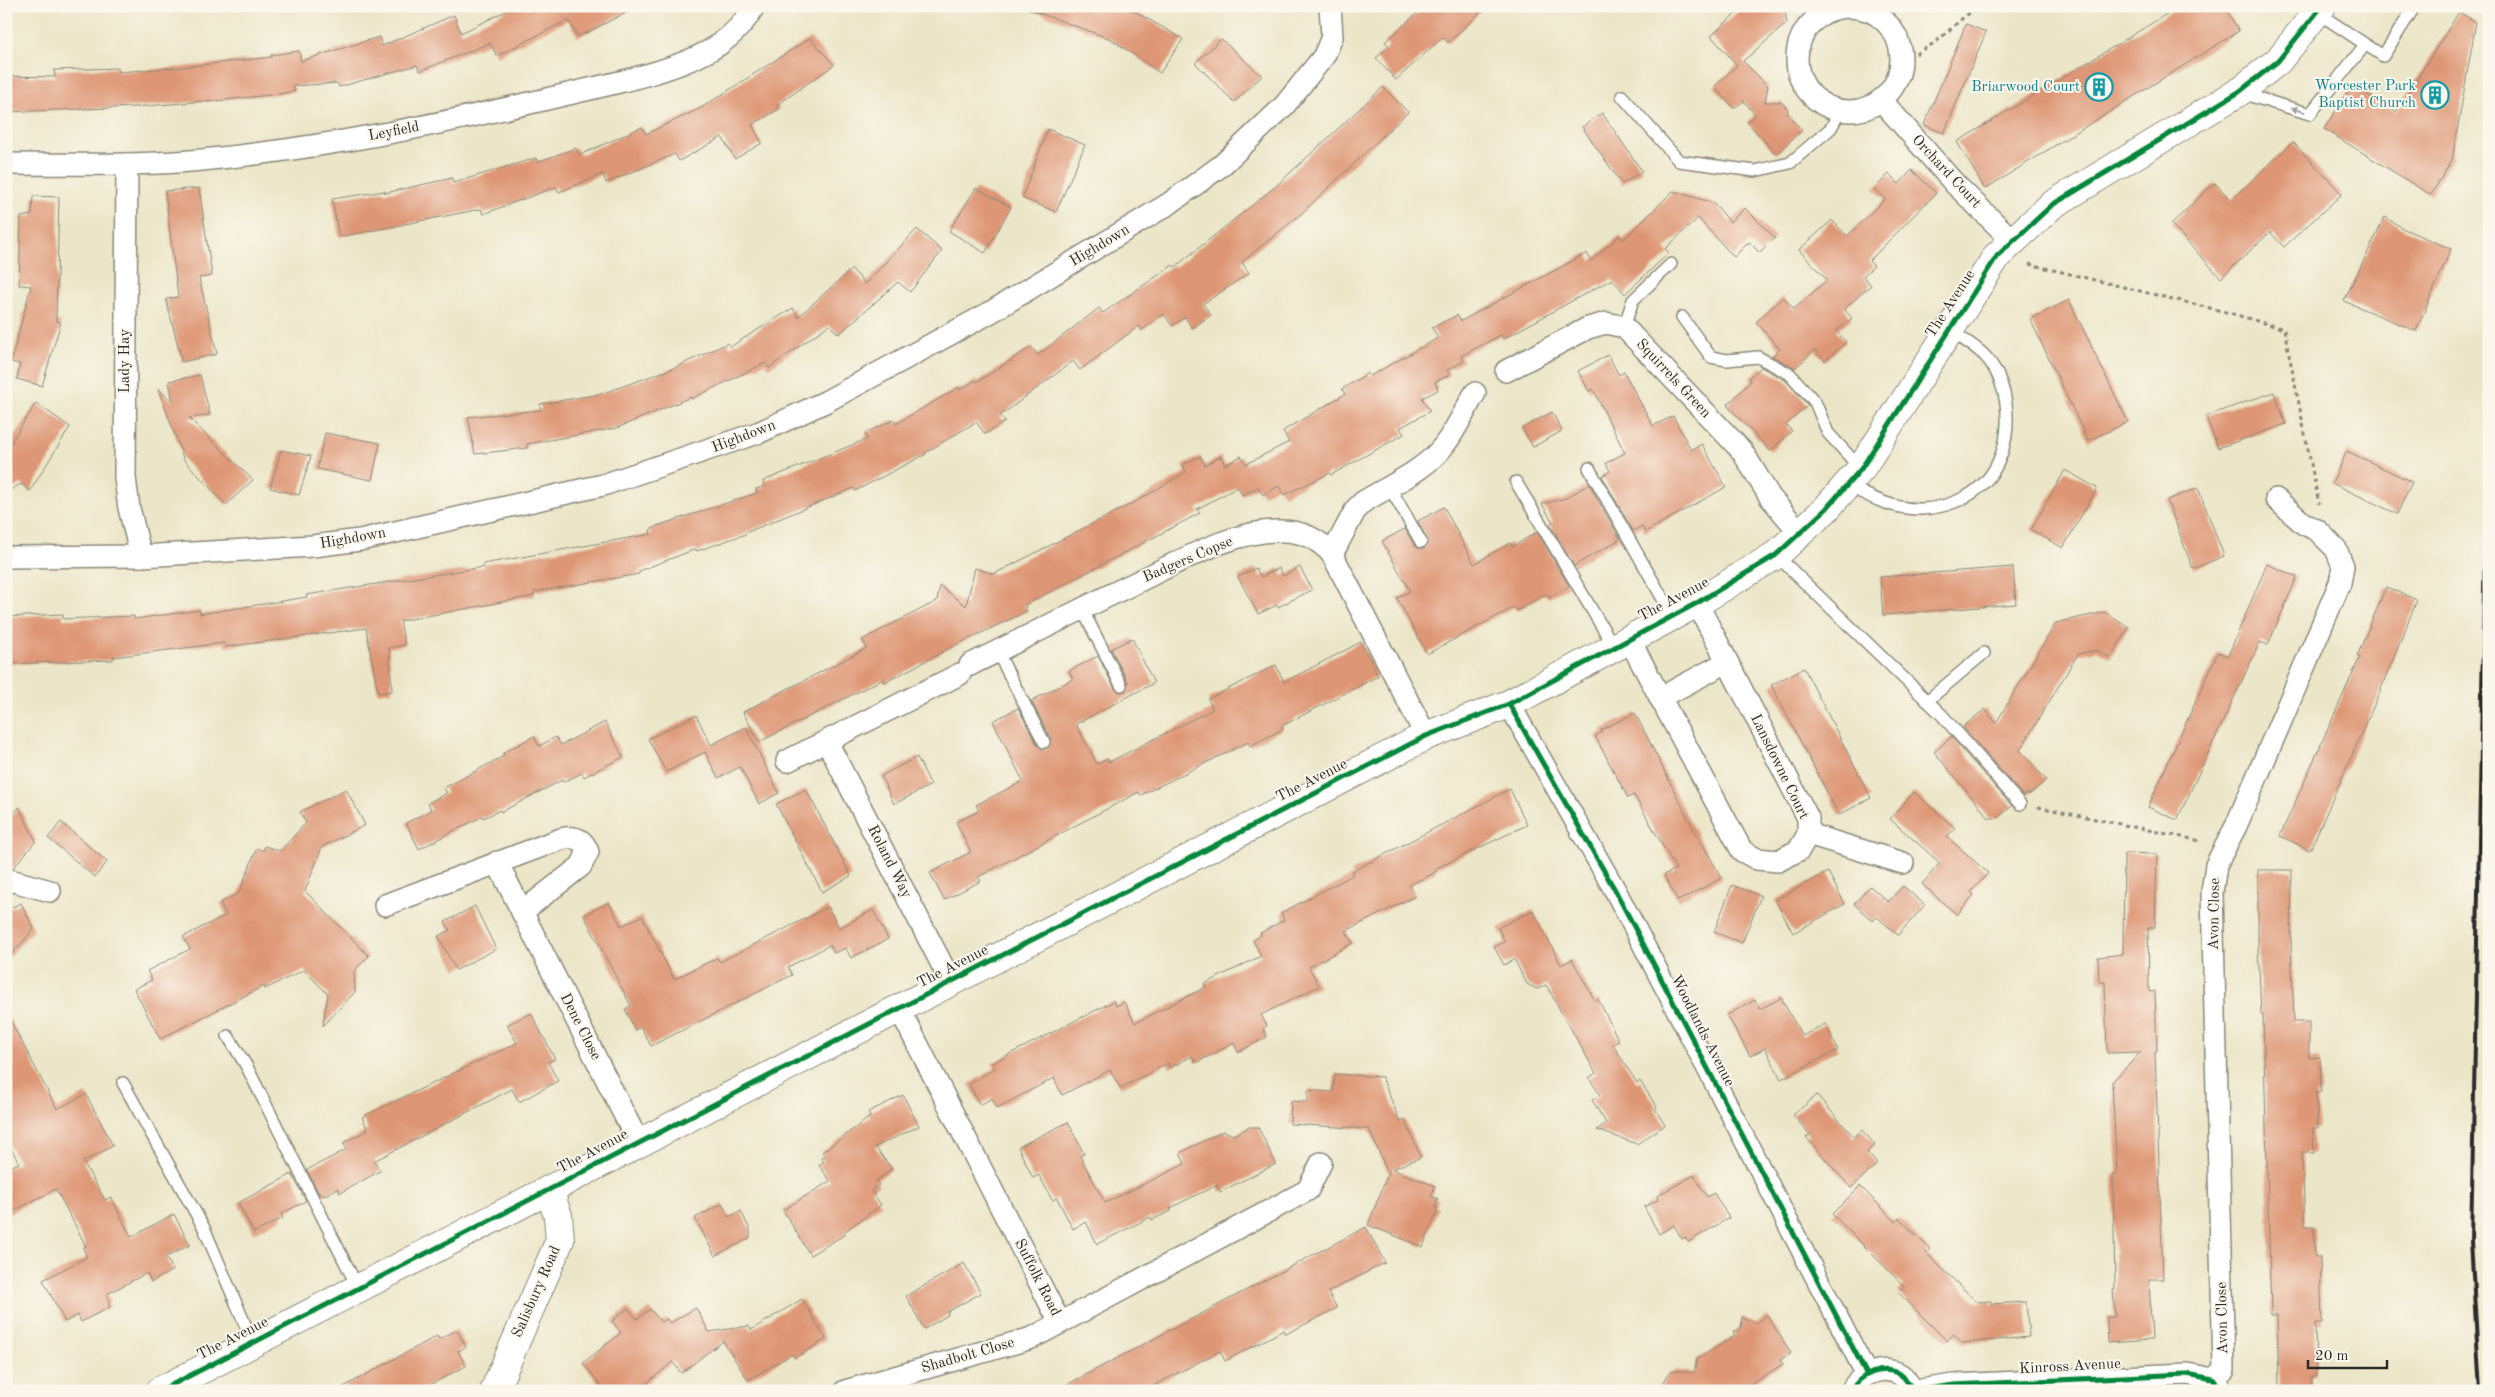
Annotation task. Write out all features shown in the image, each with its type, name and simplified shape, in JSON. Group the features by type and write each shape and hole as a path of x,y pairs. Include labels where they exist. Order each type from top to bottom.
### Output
{"street":[{"name":"Leyfield","path":"6,164 127,164 201,160 384,135 503,110 627,80 692,58 716,46 733,34 748,18 754,6"},
{"name":"Highdown","path":"6,557 141,556 313,546 360,540 603,485 760,432 825,402 982,317 1170,203 1222,165 1284,106 1324,56 1332,37 1330,6"},
{"path":"1846,6 1864,8 1880,16 1892,28 1900,44 1902,62 1898,79 1889,94 1875,105 1858,111 1840,111 1824,105 1810,94 1801,80 1797,64 1798,47 1804,32 1815,19 1830,10 1846,6"},
{"name":"The Avenue","path":"160,1391 638,1142 1426,736 1509,704 1697,603 1776,556 1801,534 1854,477 1949,330 2005,249 2052,205 2239,92 2278,61 2320,10"},
{"name":"Orchard Court","path":"1881,100 1955,184 2005,249"},
{"name":"Lady Hay","path":"127,164 124,478 129,508 141,556"},
{"name":"Squirrels Green","path":"1506,371 1588,328 1606,323 1624,327 1742,451 1770,497 1801,534"},
{"path":"1332,554 1356,509 1424,466 1438,453 1446,443 1475,393"},
{"name":"Avon Close","path":"2217,1385 2224,1370 2212,892 2216,865 2226,846 2340,583 2343,566 2336,549 2317,530 2304,524 2276,499"},
{"name":"Badgers Copse","path":"827,742 965,670 997,651 1203,550 1259,533 1282,530 1303,534 1321,541 1332,554 1426,736"},
{"name":"Lansdowne Court","path":"1621,643 1660,698 1742,850 1757,859 1778,861 1799,850 1808,834 1808,818 1726,663 1697,603"},
{"path":"1660,698 1726,663"},
{"name":"Woodlands Avenue","path":"1509,704 1615,890 1866,1373"},
{"path":"788,761 827,742"},
{"name":"Roland Way","path":"827,742 951,982"},
{"path":"1808,834 1903,863"},
{"path":"385,905 497,862 574,836 586,846 588,852 581,866 522,912"},
{"name":"Dene Close","path":"497,862 638,1142"},
{"path":"6,878 50,891"},
{"name":"Suffolk Road","path":"899,1008 1060,1323 1308,1190 1321,1163"},
{"name":"Salisbury Road","path":"494,1391 560,1240 558,1216 549,1190"},
{"name":"Shadbolt Close","path":"845,1391 1032,1338 1060,1323"},
{"path":"1851,1391 1866,1373 1883,1370 1901,1375 1914,1391"},
{"name":"Kinross Avenue","path":"1914,1391 1954,1385 2186,1374 2217,1385"}],"lane":[{"path":"2320,10 2365,45 2383,56 2416,6"},
{"path":"2239,92 2310,114 2365,45"},
{"path":"1622,96 1679,161 1755,171 1790,163 1831,128 1840,111"},
{"path":"1624,327 1634,300 1670,264"},
{"path":"1682,317 1711,357 1727,360 1758,358 1790,374 1815,402 1828,433 1854,477 1879,502 1898,508 1922,509 1947,505 1964,497 1984,484 1996,466 2004,447 2007,427 2005,395 1999,375 1985,356 1949,330"},
{"path":"1589,468 1672,615"},
{"path":"1516,482 1621,643"},
{"path":"1390,486 1421,542"},
{"path":"1776,556 1942,714 2020,804"},
{"path":"1082,609 1121,685"},
{"path":"997,651 1044,742"},
{"path":"1927,701 1984,653"},
{"path":"228,1036 246,1066 358,1288"},
{"path":"123,1083 204,1228 253,1343"}],"path":[{"path":"1902,62 1936,42 1965,16 1982,6"},
{"path":"2005,249 2284,329 2320,504 2304,524"},
{"path":"2020,804 2226,846"}],"building":[{"path":"516,6 639,6 578,37 568,20 497,56 490,43 420,71 417,65 339,87 337,83 293,86 295,91 206,102 6,112 6,76 55,77 54,70 118,68 118,72 182,67 272,57 271,55 299,51 301,61 379,37 382,46 454,15 461,33"},
{"path":"1029,6 1125,6 1183,39 1160,73 1111,39 1028,9"},
{"path":"1425,6 1487,6 1448,43 1443,37 1396,80 1376,58 1389,46 1385,42"},
{"path":"1744,6 1784,6 1787,23 1743,61 1768,86 1765,102 1781,102 1788,109 1787,114 1802,130 1776,154 1747,122 1755,115 1744,101 1734,108 1714,87 1737,65 1711,36"},
{"name":"Briarwood Court","path":"2180,6 2224,6 2239,31 1985,189 1957,142"},
{"name":"Worcester Park Baptist Church","path":"2459,12 2476,22 2452,160 2431,195 2324,129 2352,85 2396,112"},
{"path":"1966,24 1986,32 1944,133 1924,125"},
{"path":"810,38 834,65 777,105 779,109 752,125 762,143 735,159 722,137 679,161 675,154 606,183 603,174 559,192 556,187 483,214 481,209 339,237 332,199 385,191 385,193 452,178 453,183 536,158 537,162 576,148 580,155 642,127 646,134 701,108"},
{"path":"1221,39 1262,76 1234,102 1195,63"},
{"path":"1383,87 1408,112 1301,214 1242,262 1249,273 1203,304 1211,315 1192,328 1185,317 1172,326 1164,314 1142,330 1139,326 1080,370 1073,361 1000,416 1005,422 985,434 976,422 926,454 855,491 854,488 746,534 697,551 696,549 639,571 639,574 534,592 534,596 400,621 405,645 389,648 392,691 378,693 366,628 225,647 224,643 113,657 113,660 6,664 6,617 63,614 63,619 134,616 134,619 200,610 200,614 307,597 306,595 484,567 483,564 651,534 650,530 657,526 757,493 756,489 765,486 763,481 867,439 865,433 894,420 896,424 959,387 960,390 976,380 977,382 1031,347 1038,355 1099,308 1103,313 1173,265 1175,267 1275,187"},
{"path":"1602,113 1642,171 1622,184 1582,127"},
{"path":"1048,129 1085,145 1056,212 1022,198"},
{"path":"2293,142 2342,194 2284,247 2270,232 2221,278 2171,224 2215,183 2231,200"},
{"path":"1912,170 1936,193 1869,261 1874,266 1863,276 1871,285 1844,309 1852,318 1836,331 1846,342 1825,361 1815,350 1795,368 1772,356 1780,349 1756,322 1783,297 1794,309 1827,280 1799,250 1832,220 1847,236 1885,199 1874,189 1889,174 1899,184"},
{"path":"199,188 212,276 199,278 217,354 182,362 166,299 178,297 165,191"},
{"path":"976,188 1011,207 985,253 949,231"},
{"path":"1673,191 1714,203 1730,222 1745,208 1775,238 1760,253 1749,242 1734,257 1698,218 1665,249 1669,253 1625,294 1612,279 1503,339 1501,335 1461,356 1464,361 1447,370 1450,375 1435,382 1438,390 1422,398 1430,411 1400,428 1404,434 1331,475 1330,473 1284,495 1279,486 1263,495 1258,487 1242,495 1238,487 1197,509 1200,513 1025,605 1027,611 950,648 884,683 883,679 759,742 743,712 867,648 862,640 937,601 940,586 966,606 975,568 994,574 1137,501 1186,472 1183,465 1200,456 1205,465 1221,456 1225,465 1241,456 1246,464 1289,442 1283,431 1345,394 1342,389 1368,373 1370,376 1438,338 1432,328 1457,315 1461,321 1587,253 1591,261 1620,235 1623,240"},
{"path":"33,196 59,197 56,321 61,322 42,386 17,379 20,364 11,362 31,286 19,285 21,217 32,215"},
{"path":"2385,217 2404,229 2451,249 2416,331 2344,301"},
{"path":"917,229 942,251 910,292 898,282 839,334 829,325 769,368 765,363 691,399 691,397 617,428 527,444 527,448 475,454 468,417 541,410 540,404 601,394 674,368 728,343 730,347 793,308 798,317 852,269 865,284"},
{"path":"2069,300 2128,422 2088,441 2030,319"},
{"path":"1608,355 1619,375 1624,372 1653,426 1673,416 1691,450 1702,444 1726,487 1645,532 1642,526 1633,531 1602,476 1610,471 1606,463 1625,453 1593,389 1589,391 1578,371"},
{"path":"1761,367 1785,380 1808,405 1786,425 1792,431 1770,451 1727,405 1751,381 1749,378"},
{"path":"200,375 210,415 189,418 253,480 226,505 184,460 158,388 173,402 169,381"},
{"path":"2274,392 2286,424 2218,448 2206,416"},
{"path":"36,403 70,427 30,491 21,484 6,492 6,450"},
{"path":"1552,412 1562,431 1533,447 1522,428"},
{"path":"325,433 380,443 372,480 317,469"},
{"path":"281,450 311,456 299,495 270,488"},
{"path":"2347,451 2412,482 2397,514 2332,483"},
{"path":"2065,470 2097,488 2063,548 2031,530"},
{"path":"1589,484 1620,539 1574,566 1550,524 1553,522 1542,504 1566,498"},
{"path":"2198,488 2224,556 2193,569 2167,500"},
{"path":"1444,507 1474,564 1510,543 1512,547 1537,532 1569,586 1548,598 1545,594 1517,611 1514,607 1427,654 1397,598 1410,591 1382,541 1405,529 1415,546 1424,549 1428,542 1418,521"},
{"path":"2267,564 2297,577 2268,645 2260,642 2177,820 2148,807 2218,652 2228,656"},
{"path":"1300,567 1312,590 1278,607 1277,605 1258,614 1238,577 1256,568 1261,577 1279,568 1283,576"},
{"path":"2013,567 2016,604 1883,615 1880,577"},
{"path":"2386,587 2417,600 2379,694 2310,850 2280,836 2360,657 2357,656"},
{"path":"2105,612 2129,627 2110,658 2097,650 2078,654 2020,750 2046,780 2029,795 2028,793 2023,796 1963,727 1985,709 1996,723 2056,623"},
{"path":"1132,638 1154,683 1076,724 1097,764 1107,759 1109,762 1213,709 1208,699 1276,665 1284,682 1361,642 1378,676 1282,726 1283,729 1250,746 1248,742 1141,795 1139,792 978,877 981,881 944,900 930,873 971,852 956,822 979,811 976,805 1023,781 993,721 1018,708 1038,746 1043,749 1048,748 1051,739 1031,701 1073,679 1069,671 1098,656 1115,689 1120,692 1125,691 1128,682 1111,649"},
{"path":"1804,668 1871,798 1839,815 1771,685"},
{"path":"1635,713 1692,826 1722,878 1678,901 1664,875 1676,869 1634,795 1628,798 1595,736 1602,732 1601,730"},
{"path":"696,715 711,745 746,727 779,793 759,804 740,767 718,778 705,752 666,772 648,739"},
{"path":"605,722 623,757 584,777 582,773 563,782 562,780 501,812 500,810 484,818 483,816 419,849 406,823 431,810 428,803 447,793 444,788 504,756 503,753 534,736 539,746 556,737 561,745"},
{"path":"1951,737 2012,806 1997,818 1989,818 1934,752"},
{"path":"917,757 931,785 894,804 881,776"},
{"path":"346,789 365,825 322,847 305,891 369,956 354,971 355,992 323,1026 328,994 304,970 265,989 264,986 160,1039 134,989 152,980 147,971 190,949 183,937 226,915 220,903 239,893 257,848 263,851 265,846 280,851 306,823 300,812"},
{"path":"806,789 851,876 822,892 776,804"},
{"path":"1510,789 1527,825 1435,869 1436,872 1410,885 1415,896 1346,931 1353,943 1309,967 1319,986 1261,1015 1267,1026 1263,1028 1267,1037 1238,1052 1234,1043 1196,1063 1192,1056 1170,1068 1168,1063 1120,1088 1110,1070 1062,1095 1054,1078 997,1108 992,1098 980,1105 969,1084 995,1068 992,1063 1114,1001 1116,1006 1124,1002 1135,1023 1206,987 1204,984 1261,956 1253,940 1261,935 1260,933 1284,920 1281,913 1353,875 1351,872"},
{"path":"1914,792 1955,828 1947,837 1988,873 1971,892 1974,895 1957,915 1922,884 1940,863 1890,819"},
{"path":"19,807 36,841 13,868 6,867 6,823"},
{"path":"61,822 107,862 95,877 48,838"},
{"path":"2124,853 2157,854 2155,927 2148,927 2149,992 2155,991 2157,1052 2155,1052 2163,1279 2149,1279 2152,1340 2108,1343 2107,1317 2115,1317 2113,1290 2115,1290 2113,1175 2117,1174 2112,1082 2141,1052 2107,1053 2105,982 2099,982 2098,957 2123,954"},
{"path":"2258,870 2292,870 2291,940 2294,1022 2309,1022 2309,1058 2320,1057 2321,1092 2316,1093 2318,1128 2313,1128 2314,1153 2302,1153 2305,1226 2314,1226 2315,1257 2320,1257 2322,1323 2315,1323 2316,1376 2312,1376 2312,1386 2279,1387 2277,1315 2271,1315 2263,1015 2261,1015 2258,943"},
{"path":"1828,872 1845,904 1793,933 1775,900"},
{"path":"1732,885 1761,896 1742,943 1714,932"},
{"path":"1870,886 1888,902 1903,886 1925,905 1898,935 1877,917 1873,921 1854,904"},
{"path":"609,902 621,926 642,916 674,979 717,958 720,962 828,907 839,928 873,910 888,939 851,958 846,948 834,953 830,945 788,967 792,975 651,1046 641,1027 635,1030 625,1009 631,1006 584,915"},
{"path":"21,903 34,929 6,961 6,910"},
{"path":"475,906 496,949 456,970 438,936 450,930 445,922"},
{"path":"1533,910 1561,965 1572,959 1595,1001 1598,999 1619,1041 1613,1045 1637,1083 1640,1081 1657,1107 1655,1109 1665,1125 1637,1144 1597,1130 1606,1123 1592,1100 1600,1095 1589,1078 1596,1073 1546,985 1537,989 1527,984 1514,959 1504,965 1494,947 1505,942 1498,928"},
{"path":"1781,998 1802,1036 1825,1024 1838,1050 1781,1079 1765,1048 1750,1056 1727,1015 1755,1000 1760,1009"},
{"path":"6,1012 57,1109 86,1094 113,1146 83,1162 105,1200 111,1197 131,1237 174,1214 190,1245 166,1257 173,1270 151,1282 147,1273 107,1294 111,1302 108,1303 110,1307 81,1322 78,1315 65,1322 43,1280 87,1257 83,1248 86,1246 56,1189 6,1215 6,1169 19,1163 6,1139"},
{"path":"531,1013 555,1059 548,1062 558,1081 519,1102 512,1089 374,1161 380,1171 340,1193 338,1188 324,1196 322,1193 319,1194 307,1170 347,1149 343,1143 368,1130 362,1117 517,1043 507,1025"},
{"path":"1335,1074 1382,1077 1400,1122 1405,1120 1421,1157 1392,1169 1435,1186 1431,1196 1438,1199 1435,1207 1438,1208 1423,1247 1368,1225 1389,1171 1387,1171 1369,1129 1290,1124 1291,1101 1308,1102 1308,1090 1333,1092"},
{"path":"903,1095 919,1126 875,1147 892,1169 876,1181 879,1185 871,1190 881,1205 844,1232 846,1234 810,1255 783,1210 830,1181 819,1165 824,1162 821,1158 825,1155 822,1152 870,1117 868,1112"},
{"path":"1817,1095 1854,1137 1862,1130 1875,1145 1867,1152 1877,1164 1851,1188 1806,1137 1810,1135 1793,1115"},
{"path":"1068,1122 1084,1154 1080,1156 1105,1203 1185,1164 1180,1153 1223,1131 1234,1135 1249,1127 1258,1127 1276,1164 1220,1192 1217,1185 1170,1208 1171,1211 1152,1220 1151,1217 1097,1244 1086,1222 1073,1229 1057,1198 1052,1200 1039,1175 1033,1178 1018,1147"},
{"path":"292,1174 306,1201 281,1214 283,1218 254,1233 238,1203"},
{"path":"1694,1175 1707,1197 1714,1193 1729,1218 1688,1242 1685,1237 1682,1239 1674,1225 1659,1234 1644,1207 1658,1200 1657,1196"},
{"path":"1860,1186 1896,1222 1899,1218 1930,1249 1926,1253 1977,1302 1991,1301 1991,1304 2026,1302 2029,1337 1962,1343 1954,1334 1947,1341 1898,1292 1904,1286 1832,1214"},
{"path":"722,1204 729,1217 741,1211 750,1230 750,1238 715,1256 695,1218"},
{"path":"1366,1227 1385,1263 1328,1292 1337,1308 1286,1334 1284,1330 1225,1361 1220,1351 1155,1385 1159,1391 1055,1391"},
{"path":"964,1263 981,1293 947,1312 948,1315 924,1329 906,1296"},
{"path":"802,1299 826,1339 795,1358 792,1354 748,1380 723,1341 681,1373 673,1362 637,1391 605,1391 583,1363 621,1333 612,1321 628,1308 637,1319 650,1309 661,1322 667,1319 670,1323 696,1308 709,1332 749,1326 751,1330"},
{"path":"1767,1315 1791,1353 1780,1360 1783,1364 1740,1391 1659,1391 1669,1373 1674,1370 1694,1373 1697,1359 1735,1336 1733,1333 1741,1328 1742,1317 1756,1323"},
{"path":"457,1330 466,1347 458,1351 466,1366 418,1391 336,1391 437,1336 439,1339"}],"railway":[{"path":"2480,1391 2471,1242 2485,543 2489,497"},
{"path":"2489,1042 2487,1119 2489,1166"}],"cycle path":[{"path":"160,1391 1426,736 1509,704 1697,603 1776,555 1826,509 1861,469 1997,256 2052,205 2239,92 2278,61 2322,6"},
{"path":"1509,704 1615,890 1866,1373"},
{"path":"1851,1391 1866,1376 1873,1372 1887,1370 1903,1376 1913,1391"},
{"path":"1914,1391 1954,1385 2187,1374 2213,1379 2222,1391"}],"place":[{"name":"Briarwood Court","path":"2099,87"},
{"name":"Worcester Park Baptist Church","path":"2435,95"}]}
